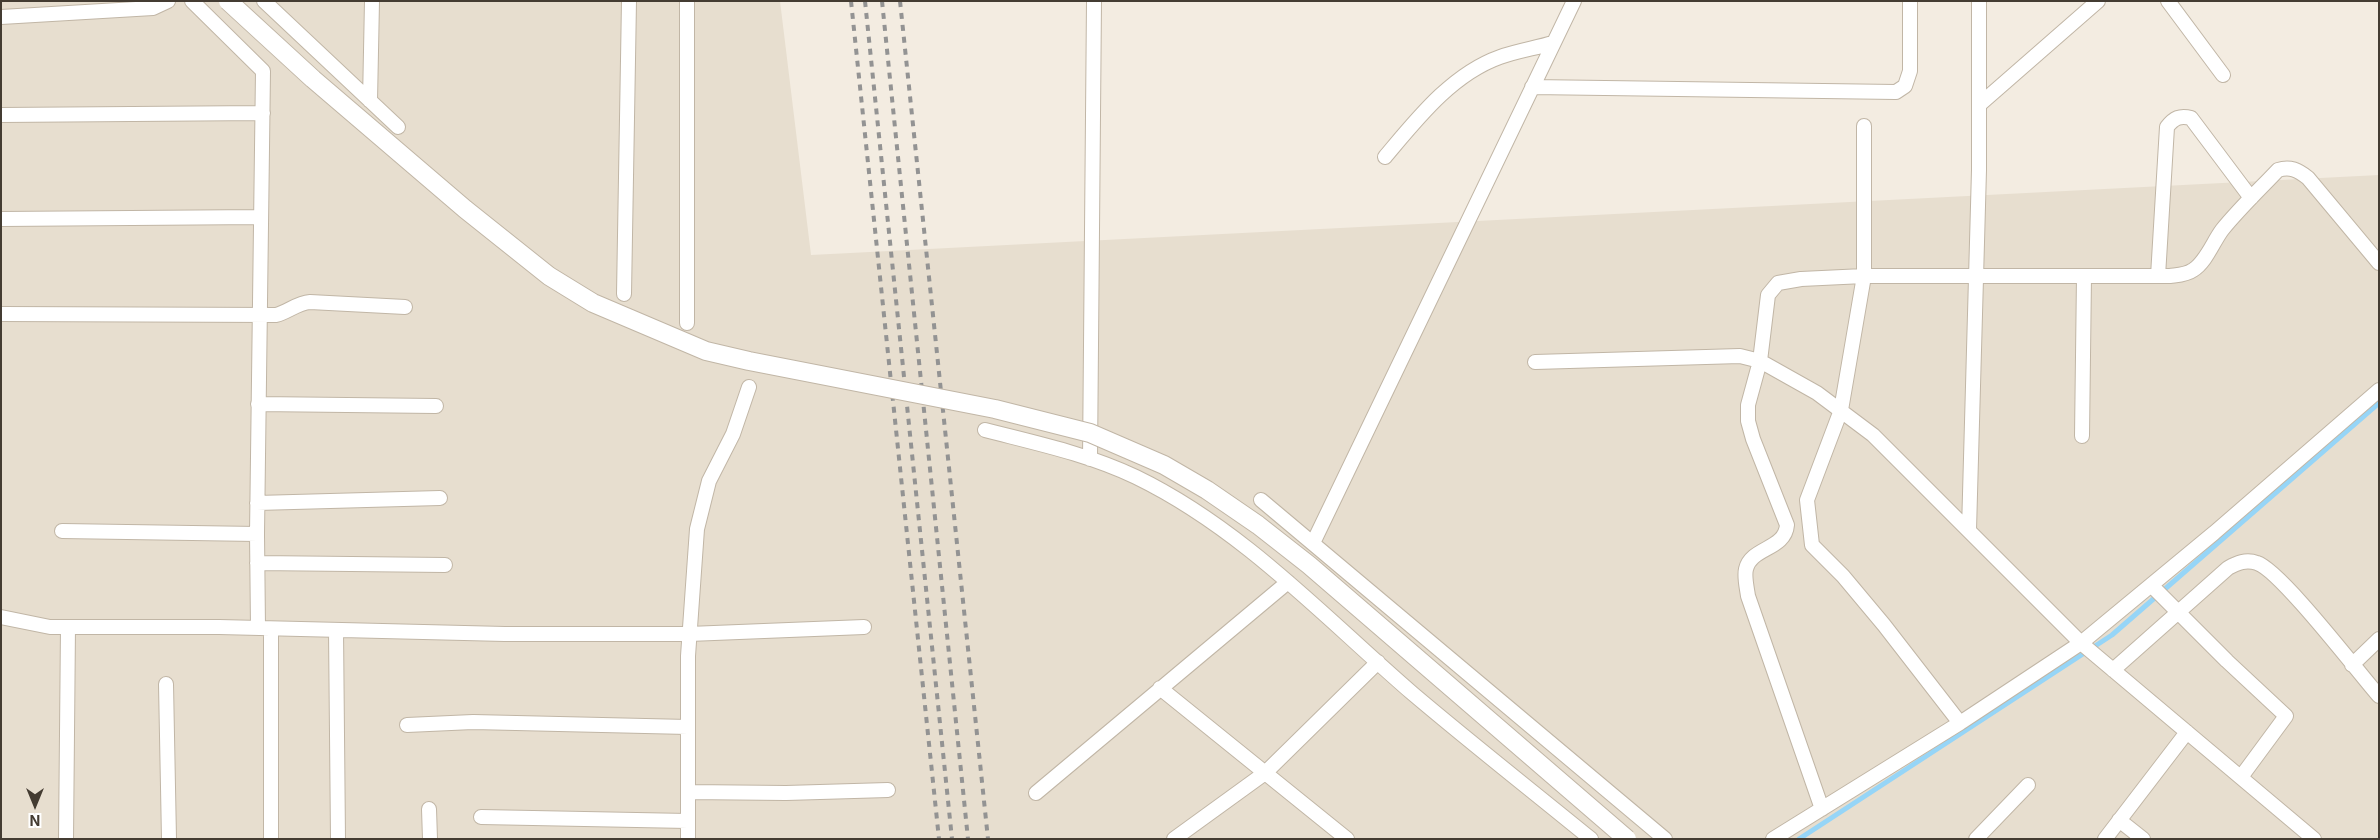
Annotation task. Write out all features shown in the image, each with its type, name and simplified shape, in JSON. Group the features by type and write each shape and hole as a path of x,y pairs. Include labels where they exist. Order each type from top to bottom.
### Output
{"street":[{"path":"1,17 153,8 168,1"},
{"path":"192,1 264,71 259,315 257,563 264,628 271,839"},
{"path":"228,1 313,79 465,209 550,276 593,303 706,350 749,361 995,409 1090,433 1164,465 1207,490 1258,525 1309,565 1627,839"},
{"path":"264,1 398,127"},
{"path":"370,101 372,1"},
{"path":"624,294 629,1"},
{"path":"687,1 687,323"},
{"path":"1090,459 1094,1"},
{"path":"1313,543 1574,1"},
{"path":"1532,87 1896,92 1905,86 1910,71 1910,1"},
{"path":"1968,530 1979,104 1979,1"},
{"path":"1979,104 2098,1"},
{"path":"2168,1 2223,75"},
{"path":"1386,157 1422,113 1472,71 1500,57 1553,43"},
{"path":"1,115 263,114"},
{"path":"2158,276 2167,127 2172,121 2178,117 2191,118 2251,198"},
{"path":"1864,126 1864,276 1841,410 1807,500 1812,545 1855,590 1960,723"},
{"path":"1822,808 1748,596 1746,568 1751,559 1783,539 1787,526 1753,439 1748,421 1748,405 1760,361 1768,295 1778,283 1801,279 1864,276 2158,276 2186,273 2194,270 2222,231 2278,170 2290,168 2297,170 2308,178 2379,263"},
{"path":"1,219 261,217"},
{"path":"2082,436 2084,276"},
{"path":"1,314 259,315 284,313 302,302 405,306"},
{"path":"1534,362 1719,355 1740,356 1760,361 1817,393 1873,435 2083,644 2314,839"},
{"path":"688,839 689,634 697,529 709,481 733,434 749,387"},
{"path":"1774,839 2083,644 2379,390"},
{"path":"258,404 436,406"},
{"path":"985,430 1090,459 1136,477 1208,519 1253,552 1412,693 1591,839"},
{"path":"257,502 440,498"},
{"path":"1261,500 1665,839"},
{"path":"62,531 257,534"},
{"path":"2113,670 2228,568 2238,562 2256,562 2266,568 2287,588 2379,696"},
{"path":"257,563 445,565"},
{"path":"1036,793 1288,582"},
{"path":"2152,586 2286,716 2241,777"},
{"path":"1,617 50,627 264,628 505,634 689,634 864,628"},
{"path":"66,839 68,627"},
{"path":"336,630 338,839"},
{"path":"2352,665 2379,639"},
{"path":"1174,839 1265,773 1378,662"},
{"path":"166,684 169,839"},
{"path":"1160,688 1347,839"},
{"path":"407,726 473,722 688,727"},
{"path":"2105,839 2187,732"},
{"path":"1976,839 2028,785"},
{"path":"688,792 786,793 888,790"},
{"path":"429,809 430,839"},
{"path":"481,817 688,821"},
{"path":"2119,820 2143,839"}],"shaded area":[{"path":"1,1 780,1 811,255 2379,175 2379,839 1,839"}],"waterway":[{"path":"1799,839 2112,635 2379,403"}],"railway":[{"path":"851,1 939,839"},
{"path":"865,1 952,839"},
{"path":"882,1 968,839"},
{"path":"900,1 988,839"}]}
